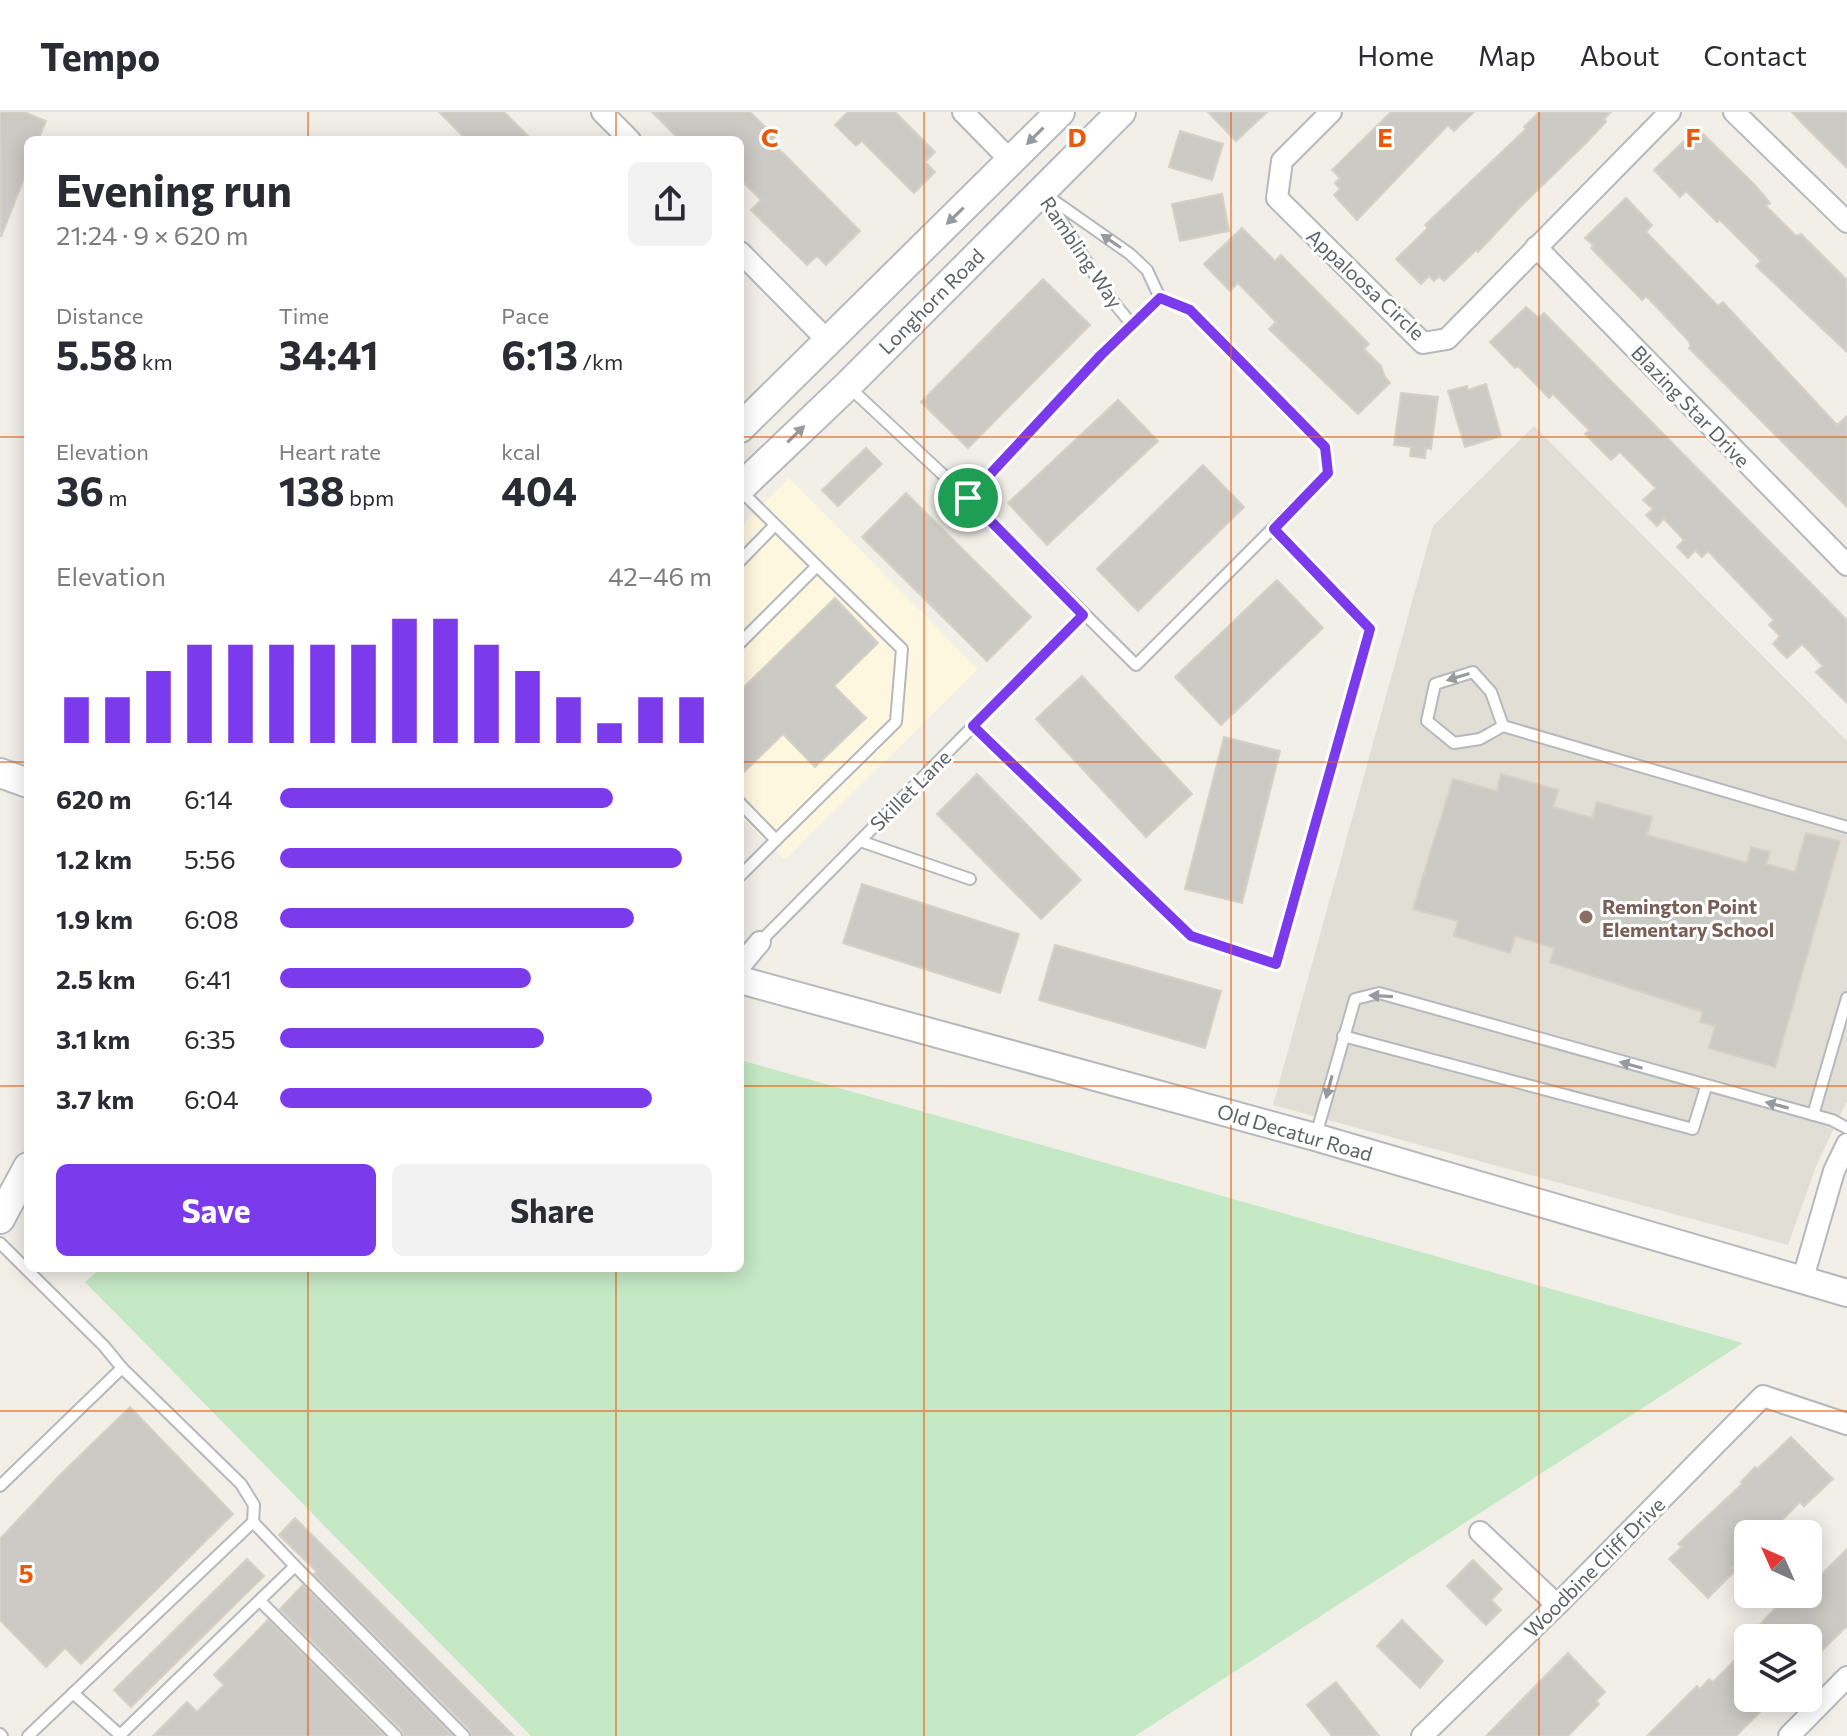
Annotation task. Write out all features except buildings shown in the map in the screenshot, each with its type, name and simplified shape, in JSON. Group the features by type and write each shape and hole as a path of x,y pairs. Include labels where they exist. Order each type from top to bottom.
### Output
{"main road":[{"path":"744,424 1060,112"},
{"name":"Longhorn Road","path":"744,485 1121,112"},
{"path":"1011,161 1040,190"},
{"path":"0,772 24,780"},
{"path":"0,1219 24,1174"},
{"path":"0,1226 24,1201"}],"street":[{"path":"602,112 626,136"},
{"path":"963,112 1011,161"},
{"name":"Appaloosa Circle","path":"1331,112 1282,161 1277,198 1423,343 1447,339 1670,112"},
{"path":"1734,112 1847,222"},
{"name":"Blazing Star Drive","path":"1536,247 1847,565"},
{"path":"744,256 828,341"},
{"name":"Skillet Lane","path":"744,961 760,942"},
{"name":"Old Decatur Road","path":"744,981 1315,1137 1847,1293"},
{"path":"1803,1278 1834,1171 1847,1144"},
{"name":"Woodbine Cliff Drive","path":"1422,1736 1557,1605 1763,1396 1847,1424"},
{"path":"1480,1532 1557,1605"},
{"path":"1789,1736 1847,1677"}],"lane":[{"name":"Rambling Way","path":"1040,190 1130,254 1147,270 1160,298"},
{"name":"Rambling Way","path":"1040,190 1068,229 1109,298 1133,325"},
{"path":"847,386 968,498 1136,665 1328,473 1325,447 1190,310 1160,298 968,498"},
{"path":"744,493 902,649 896,722 744,872"},
{"path":"744,557 775,525"},
{"path":"973,726 1191,936 1276,964 1370,629 1274,529"},
{"path":"744,639 817,566"},
{"name":"Skillet Lane","path":"760,942 1083,615"},
{"path":"1503,726 1491,692 1473,672 1435,684 1427,721 1454,743 1480,739 1503,726 1847,827"},
{"path":"744,807 776,840"},
{"path":"860,841 970,879"},
{"path":"1315,1137 1355,999 1379,993 1832,1120 1847,1128"},
{"path":"1813,1115 1847,998"},
{"path":"1343,1036 1693,1129 1706,1087"},
{"path":"0,1243 24,1267"},
{"path":"28,1736 253,1522 254,1505 241,1484 29,1272"},
{"path":"0,1486 122,1368"},
{"path":"253,1522 464,1736"},
{"path":"73,1693 120,1736 295,1566"},
{"path":"260,1601 396,1736"}],"shaded area":[{"name":"Remington Point Elementary School","path":"1534,426 1847,741 1847,1101 1817,1164 1788,1245 1273,1105 1433,526"},
{"path":"789,478 978,669 785,860 744,820 744,523"}],"green space":[{"path":"744,1061 1743,1343 1135,1736 531,1736 85,1282 96,1272 744,1272"}],"place":[{"name":"Remington Point Elementary School","path":"1586,917"}],"route":[{"path":"1160,298 1190,310 1325,447 1328,473 1274,529 1370,629 1276,964 1191,936 973,726 1083,615 968,498 1101,355 1160,298"}]}
